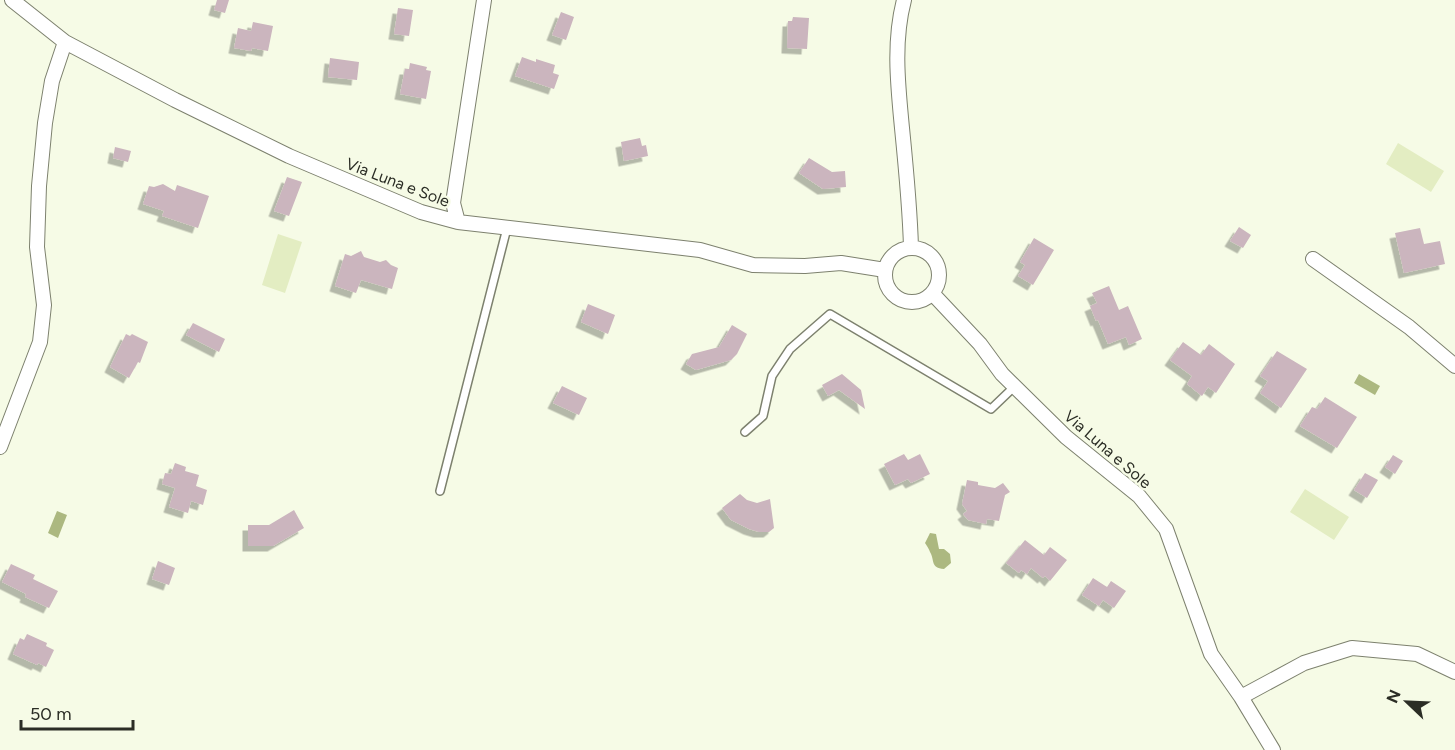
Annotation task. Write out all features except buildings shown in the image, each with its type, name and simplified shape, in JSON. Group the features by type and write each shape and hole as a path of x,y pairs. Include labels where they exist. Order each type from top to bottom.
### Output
{"street":[{"name":"Via Luna e Sole","path":"12,0 65,42 175,100 289,156 421,212 458,222 700,250 753,265 805,266 841,263 885,270"},
{"path":"458,222 453,203 484,0"},
{"path":"904,0 896,69 911,248"},
{"path":"0,447 40,342 44,305 37,247 39,186 52,81 65,42"},
{"path":"911,248 920,249 934,260 938,276 932,292 917,301 908,302 900,299 888,288 885,270 894,254 911,248"},
{"path":"1314,259 1409,327 1455,366"},
{"name":"Via Luna e Sole","path":"932,292 980,344 1002,374 1066,437 1139,496 1166,529 1211,654 1241,697 1273,750"},
{"path":"1241,697 1304,663 1352,648 1417,654 1455,672"}],"lane":[{"path":"440,491 507,228"},
{"path":"745,432 763,416 772,376 790,349 830,314 991,409 1015,386"}],"shaded area":[{"path":"1398,143 1444,171 1431,192 1386,164"},
{"path":"278,234 302,242 285,293 262,285"},
{"path":"1359,374 1380,386 1375,395 1354,383"},
{"path":"1305,489 1349,517 1334,540 1290,512"},
{"path":"57,511 67,515 58,538 48,533"},
{"path":"930,533 936,534 939,549 944,549 950,554 951,563 944,569 935,565 925,543"}]}
